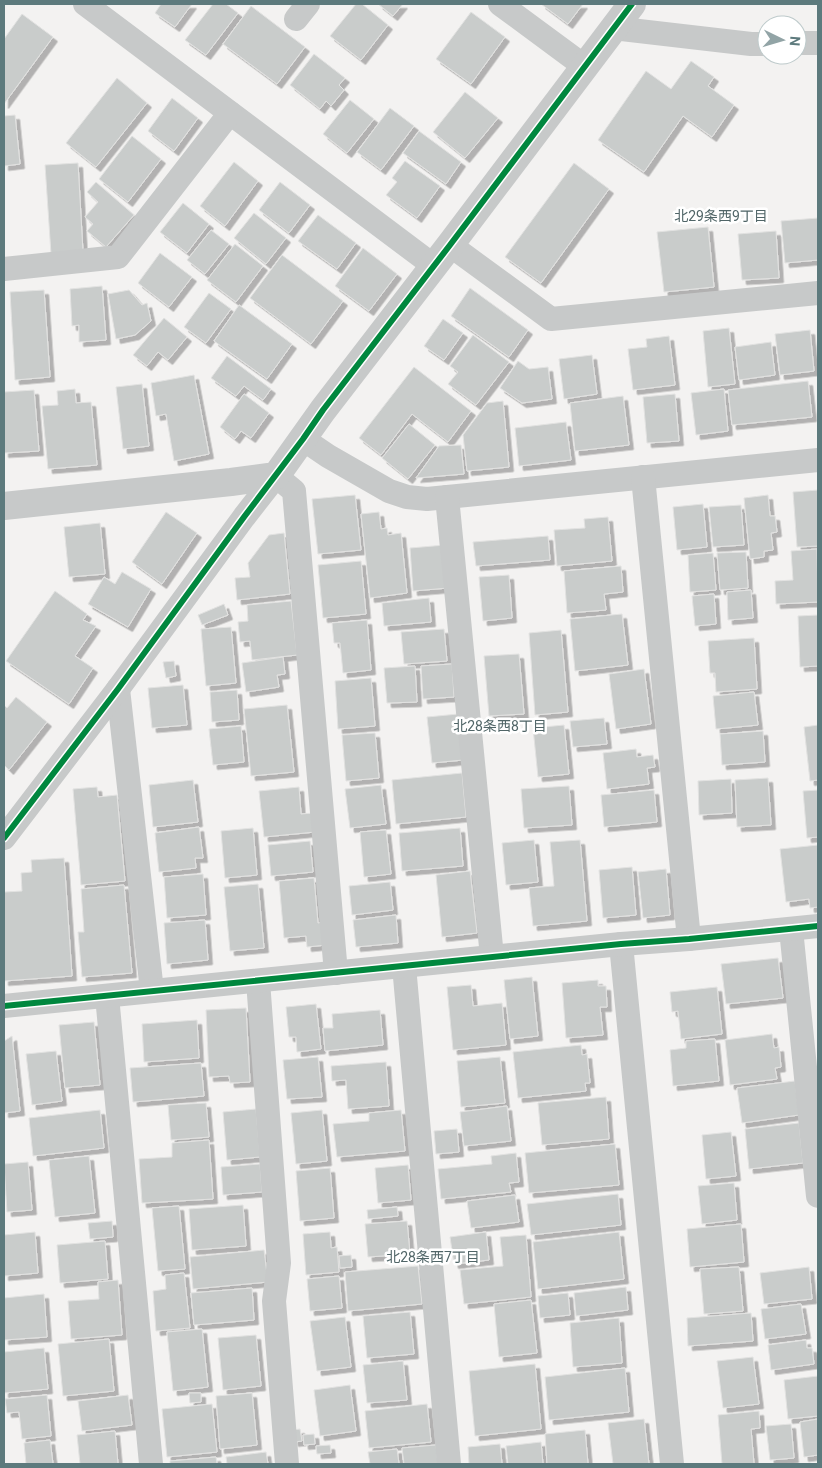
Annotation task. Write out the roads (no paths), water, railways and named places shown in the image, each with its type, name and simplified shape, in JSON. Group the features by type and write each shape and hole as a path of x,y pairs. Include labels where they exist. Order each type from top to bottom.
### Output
{"street":[{"path":"85,4 434,266"},
{"path":"500,4 584,66"},
{"path":"4,838 118,689 323,410 632,4"},
{"path":"613,28 757,44"},
{"path":"4,269 118,257 230,113"},
{"path":"450,245 551,319 818,293"},
{"path":"303,439 389,492 427,499 818,460"},
{"path":"4,506 276,476 294,491 336,973"},
{"path":"642,477 689,939"},
{"path":"447,496 492,957"},
{"path":"118,689 152,991"},
{"path":"4,1006 818,926"},
{"path":"792,928 818,1196"},
{"path":"620,944 672,1464"},
{"path":"404,966 449,1464"},
{"path":"258,981 279,1263 274,1301 287,1464"},
{"path":"107,996 151,1464"}],"district":[{"name":"北29条西9丁目","path":"721,216"},
{"name":"北28条西8丁目","path":"500,726"},
{"name":"北28条西7丁目","path":"433,1257"}]}
